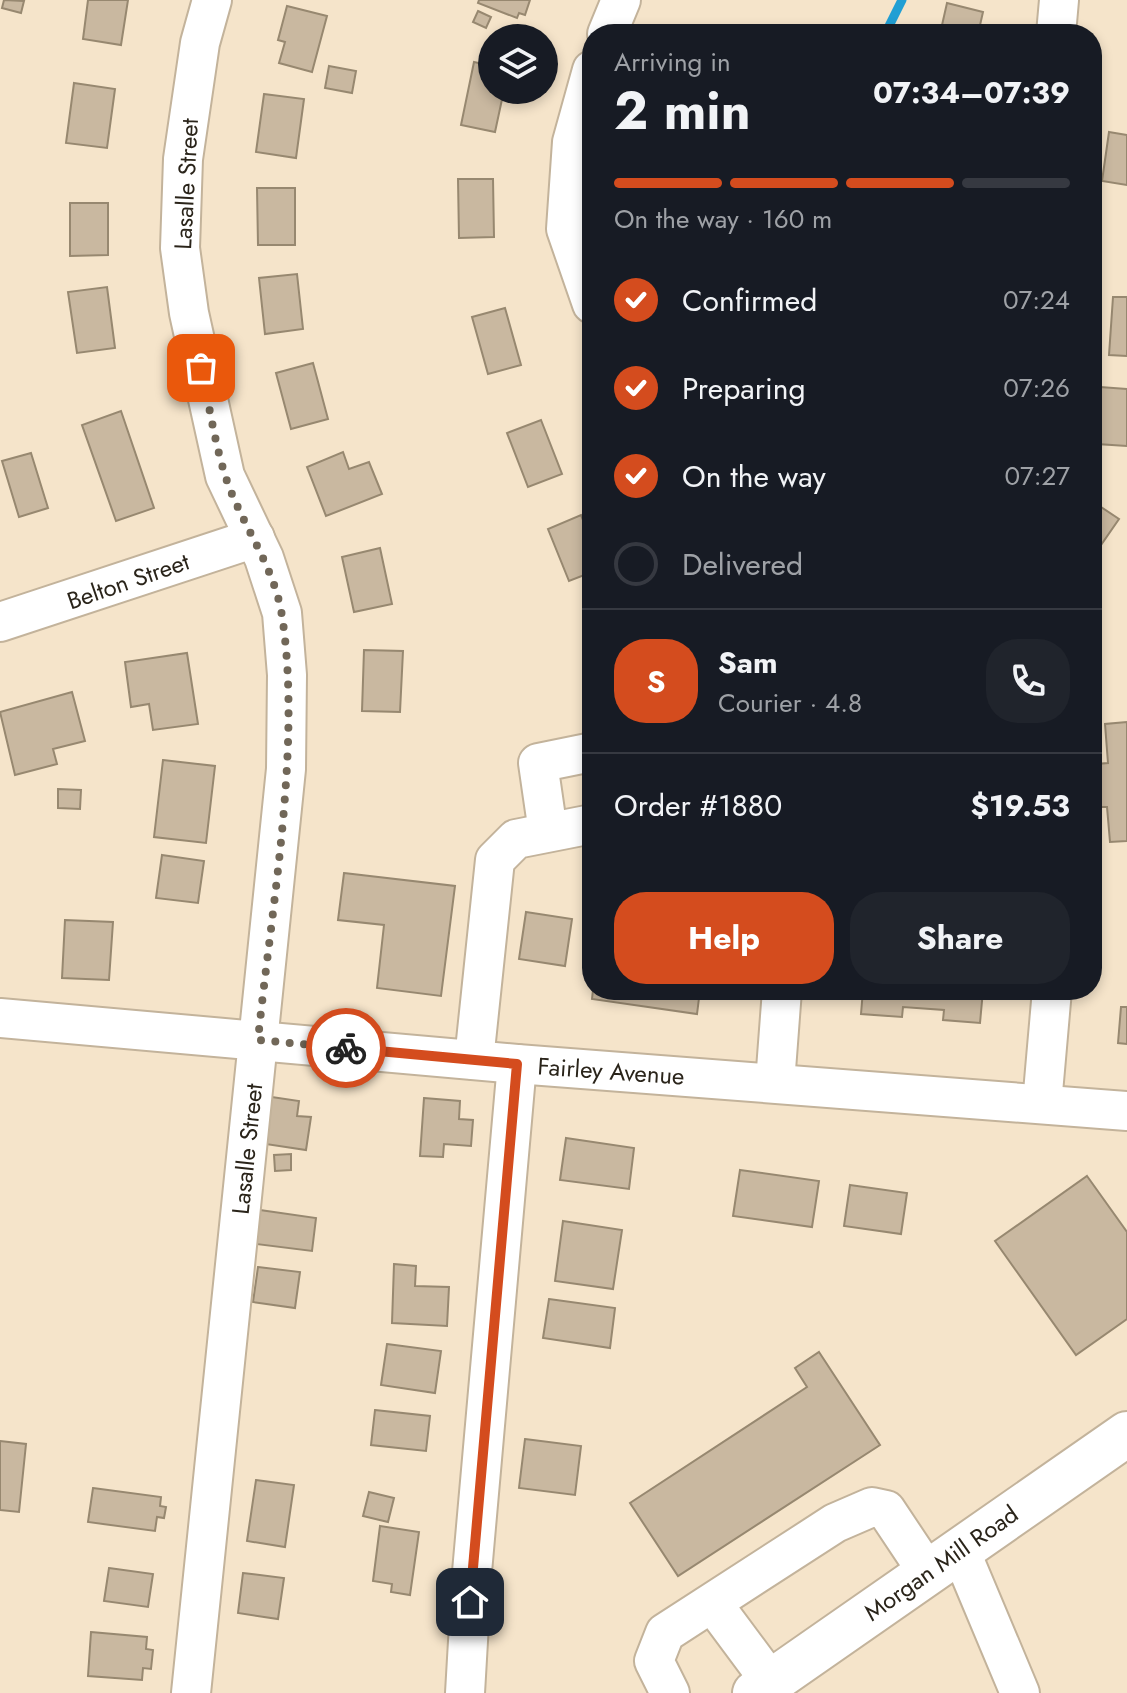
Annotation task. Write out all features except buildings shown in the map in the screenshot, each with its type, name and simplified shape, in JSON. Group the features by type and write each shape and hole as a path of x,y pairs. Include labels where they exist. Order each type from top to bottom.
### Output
{"main road":[{"name":"Morgan Mill Road","path":"763,1687 1127,1434"}],"street":[{"name":"Lasalle Street","path":"191,1693 286,769 287,675 282,613 255,538 225,476 189,313 180,248 183,159 200,43 212,0"},
{"path":"611,24 621,0"},
{"path":"1057,24 1059,0"},
{"path":"582,106 572,142 566,229 582,275"},
{"name":"Belton Street","path":"0,622 255,538"},
{"path":"548,832 538,763 582,754"},
{"path":"474,1060 495,860 516,839 582,826"},
{"path":"775,1083 781,1000"},
{"path":"1042,1104 1051,1000"},
{"name":"Fairley Avenue","path":"0,1018 517,1064 1127,1111"},
{"path":"465,1693 472,1572 517,1064"},
{"path":"670,1693 654,1661 665,1633 835,1523 872,1507 886,1510 944,1562 1020,1693"},
{"path":"713,1604 763,1687"}],"waterway":[{"path":"890,24 902,0"}],"way so far":[{"path":"201,368 225,476 264,558 282,613 287,675 286,769 258,1040 346,1048"}],"route":[{"path":"346,1048 517,1064 470,1602"}]}
